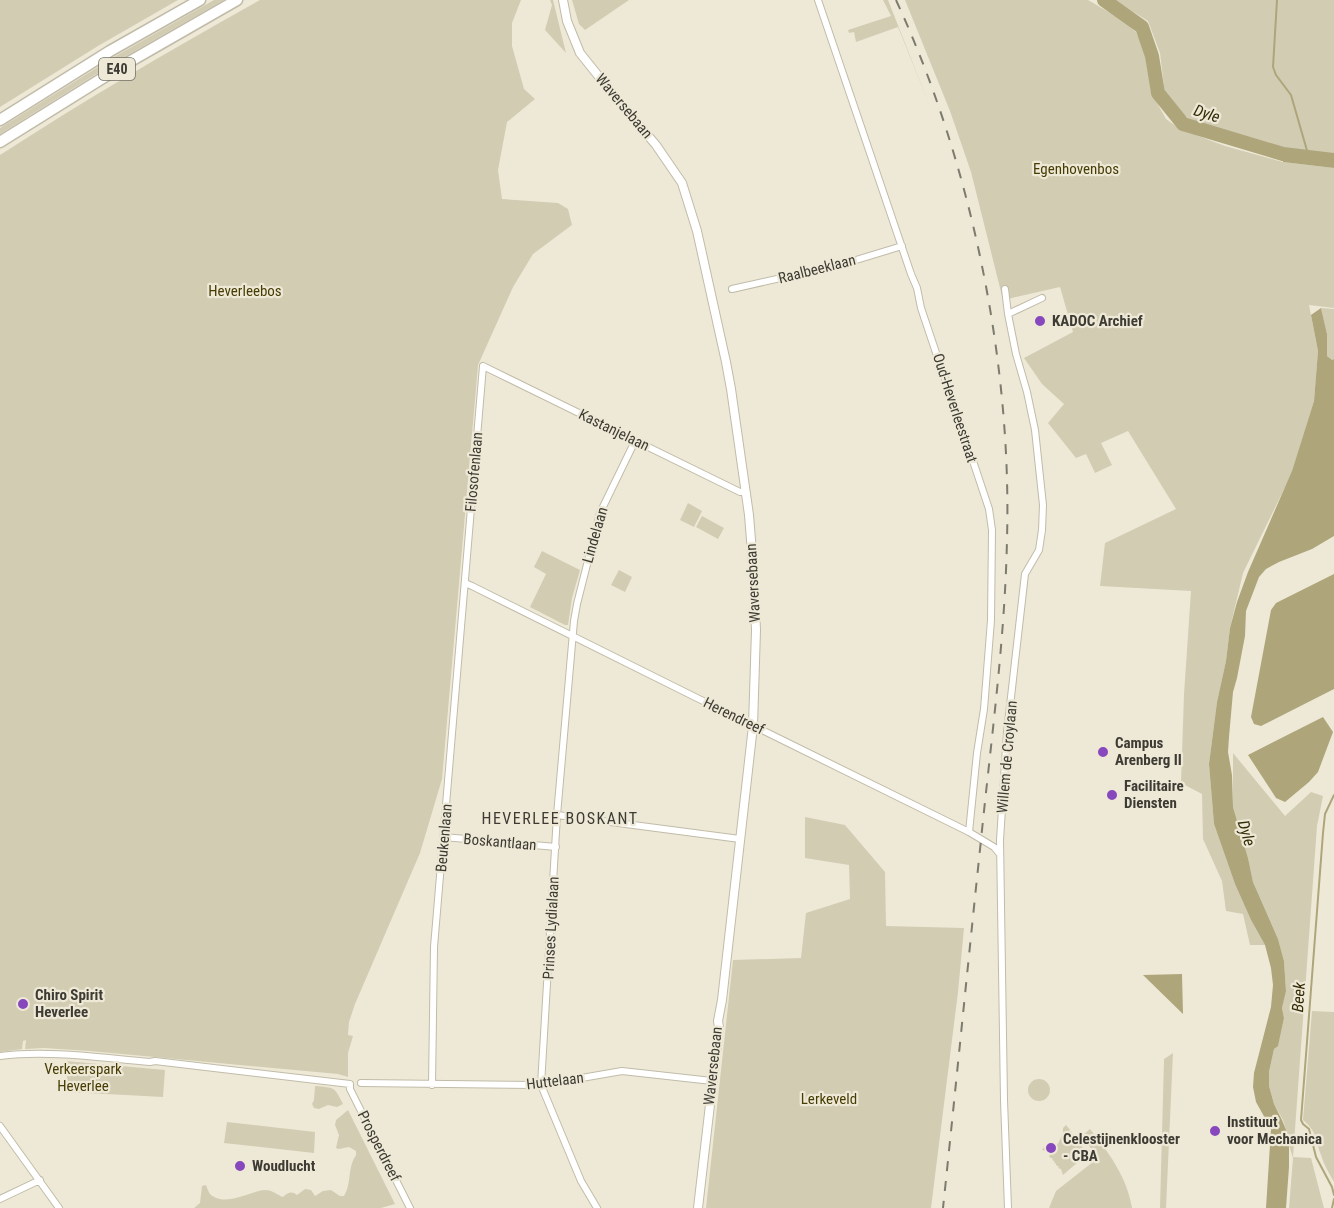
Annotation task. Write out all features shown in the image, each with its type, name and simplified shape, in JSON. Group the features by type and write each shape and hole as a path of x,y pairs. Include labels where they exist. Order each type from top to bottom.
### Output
{"highway":[{"name":"E40","path":"0,120 110,51 201,0"},
{"name":"E40","path":"0,142 122,66 237,0"}],"street":[{"name":"Waversebaan","path":"563,0 567,21 580,53 656,145 682,183 697,231 726,362 746,492 756,623 753,726 698,1208"},
{"name":"Oud-Heverleestraat","path":"818,0 917,288 921,308 989,509 992,530 991,623 984,709 969,832"},
{"name":"Raalbeeklaan","path":"732,289 824,269 902,246"},
{"name":"Willem de Croylaan","path":"1005,289 1016,354 1035,430 1043,505 1039,550 1025,574 1007,732 1000,854 1008,1208"},
{"path":"1008,314 1042,298"},
{"name":"Kastanjelaan","path":"483,366 741,493 746,492"},
{"name":"Filosofenlaan","path":"464,592 483,366"},
{"name":"Lindelaan","path":"573,636 577,604 600,513 636,441"},
{"name":"Herendreef","path":"465,581 969,832 994,847 1000,854"},
{"name":"Beukenlaan","path":"432,1085 433,975 464,592"},
{"name":"Prinses Lydialaan","path":"573,636 557,815 541,1085 581,1181 597,1208"},
{"path":"557,815 740,839"},
{"name":"Boskantlaan","path":"444,837 555,847"},
{"name":"Prosperdreef","path":"0,1056 57,1054 155,1061 350,1084 350,1089 410,1208"},
{"name":"Huttelaan","path":"360,1083 541,1085 622,1071 712,1081"},
{"path":"0,1126 59,1208"},
{"path":"0,1199 40,1180"}],"green space":[{"path":"0,0 178,0 0,107"},
{"path":"214,0 224,0 117,61 0,134 0,128 114,57"},
{"name":"Heverleebos","path":"260,0 521,0 512,23 512,46 524,89 535,99 507,122 498,170 502,199 558,203 568,209 572,225 533,254 513,287 478,365 442,779 420,853 349,1022 348,1035 353,1036 348,1053 348,1077 338,1074 90,1051 25,1049 26,1040 23,1041 22,1049 0,1052 0,155 129,75"},
{"path":"550,0 553,0 566,53 545,30 552,5"},
{"path":"572,0 629,0 585,30 579,24"},
{"path":"883,0 888,0 931,109 898,27 856,42 854,32 849,33 848,30 891,16"},
{"name":"Egenhovenbos","path":"905,0 1088,0 1124,21 1136,32 1145,52 1151,92 1166,119 1180,129 1225,146 1283,162 1334,168 1334,308 1309,305 1318,351 1314,401 1291,475 1243,573 1230,628 1209,764 1214,824 1235,884 1265,945 1250,945 1243,914 1226,911 1222,881 1203,839 1202,794 1181,783 1191,591 1100,586 1105,543 1176,509 1128,431 1101,443 1112,465 1095,473 1086,454 1076,458 1048,423 1064,404 1042,384 1024,358 1073,332 1060,287 1003,300 971,172 950,111"},
{"path":"1114,0 1334,0 1334,154 1293,150 1227,134 1188,118 1165,95 1160,53 1148,21"},
{"path":"1321,308 1334,309 1334,359 1332,360 1327,356 1327,334"},
{"path":"688,503 702,511 694,527 680,520"},
{"path":"702,516 724,528 718,539 696,527"},
{"path":"542,551 580,570 572,598 568,625 530,607 546,574 534,567"},
{"path":"619,570 632,577 625,592 611,585"},
{"path":"1233,753 1285,816 1311,792 1323,796 1317,826 1293,1157 1311,1158 1324,1208 1289,1208 1293,1158 1283,1120 1274,1104 1269,1086 1269,1072 1274,1049 1278,1045 1284,1018 1282,1008 1286,990 1284,961 1278,939 1253,882 1233,807"},
{"name":"Lerkeveld","path":"805,817 845,825 885,872 886,926 964,928 931,1208 706,1208 733,960 801,958 806,913 850,899 849,865 805,858"},
{"path":"1312,1011 1334,1012 1334,1182 1314,1133 1303,1120"},
{"path":"1173,1053 1166,1208 1160,1208 1164,1059"},
{"name":"Verkeerspark Heverlee","path":"66,1061 165,1070 163,1097 68,1092"},
{"path":"1039,1079 1047,1082 1050,1090 1047,1098 1039,1101 1031,1098 1028,1090 1031,1082"},
{"path":"315,1086 333,1089 343,1104 337,1107 328,1105 319,1109 314,1108 312,1104"},
{"path":"348,1110 395,1204 381,1208 194,1208 200,1203 202,1186 206,1185 210,1194 223,1199 237,1198 265,1190 283,1197 290,1193 297,1195 305,1189 311,1190 315,1196 323,1191 331,1190 344,1196 356,1151 349,1147 336,1148 339,1135 335,1125 336,1120"},
{"path":"227,1122 315,1132 314,1153 224,1143"},
{"path":"1066,1125 1079,1141 1078,1143 1080,1142 1086,1149 1087,1154 1090,1154 1063,1175 1061,1169 1049,1157 1050,1155 1042,1149 1045,1147 1051,1149 1056,1146"},
{"path":"1090,1129 1122,1176 1132,1208 1049,1208 1056,1191 1098,1158 1082,1136"}],"shaded area":[{"path":"1293,151 1334,154 1334,168 1283,162 1283,154"},
{"path":"1321,308 1327,334 1327,356 1334,359 1334,536 1312,549 1266,569 1259,577 1246,611 1245,636 1233,692 1228,752 1232,775 1233,807 1253,882 1278,939 1284,961 1286,991 1282,1008 1284,1018 1278,1046 1274,1049 1269,1072 1269,1086 1274,1104 1287,1132 1289,1167 1286,1208 1266,1208 1271,1129 1256,1102 1253,1087 1254,1073 1271,1007 1273,985 1271,968 1265,945 1235,884 1214,824 1209,764 1217,702 1237,602 1292,471 1314,401 1318,351 1311,315"},
{"path":"1334,574 1334,689 1261,726 1254,724 1251,717 1271,610 1276,603"},
{"path":"1323,717 1333,732 1318,772 1285,802 1276,798 1248,755"},
{"path":"1182,974 1183,1014 1143,975"}],"waterway":[{"name":"Dyle","path":"1104,0 1142,27 1152,56 1158,93 1183,124 1283,154 1334,160"},
{"path":"1277,0 1273,67 1276,75 1291,95 1308,154"},
{"name":"Beek","path":"1334,795 1325,814 1323,833 1301,1120 1309,1129 1316,1157 1334,1195"},
{"name":"Beek","path":"1332,1208 1334,1199"}],"railway":[{"path":"896,0 923,62 946,128 982,264 994,333 1007,471 1006,577 1001,652 943,1208"}],"place":[{"name":"KADOC Archief","path":"1040,321"},
{"name":"Campus Arenberg II","path":"1103,752"},
{"name":"Facilitaire Diensten","path":"1112,795"},
{"name":"Chiro Spirit Heverlee","path":"23,1004"},
{"name":"Instituut voor Mechanica","path":"1215,1131"},
{"name":"Celestijnenklooster - CBA","path":"1051,1148"},
{"name":"Woudlucht","path":"240,1166"}],"district":[{"name":"HEVERLEE BOSKANT","path":"560,818"}]}
